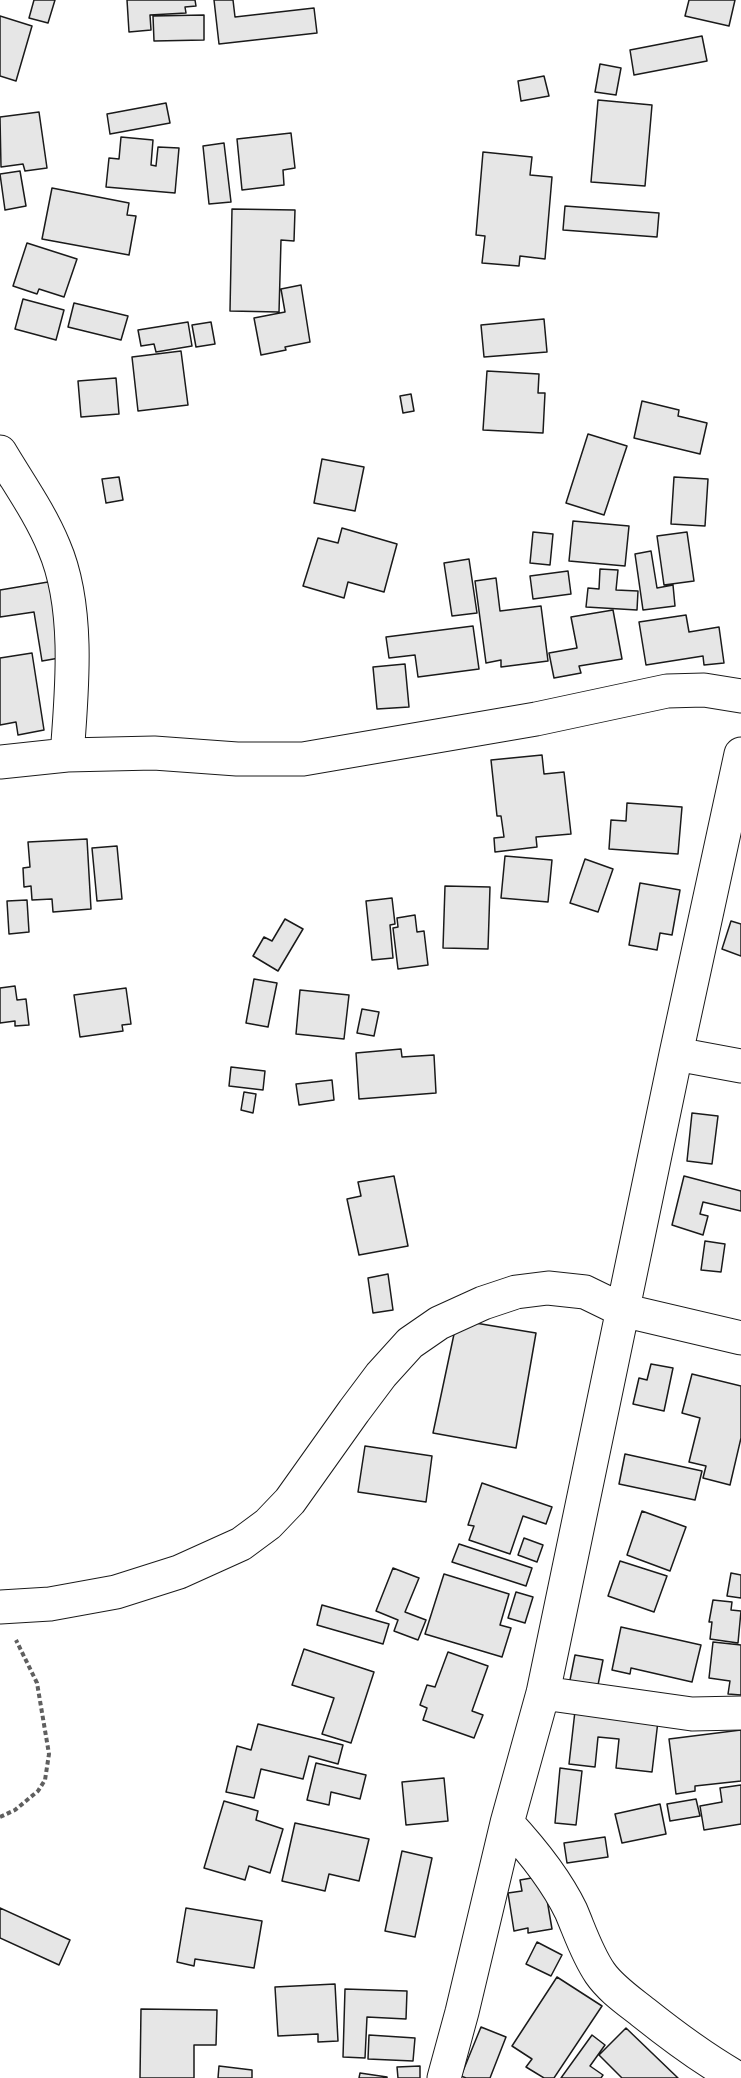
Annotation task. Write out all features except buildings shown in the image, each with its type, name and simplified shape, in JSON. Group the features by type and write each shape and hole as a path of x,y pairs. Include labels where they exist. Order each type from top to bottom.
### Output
{"street":[{"path":"0,452 30,500 55,549 69,601 73,683 67,755"},
{"path":"0,762 67,755 154,753 237,759 303,759 536,719 667,691 704,690 741,696"},
{"path":"444,2078 507,1823 543,1693 741,754"},
{"path":"676,1054 741,1066"},
{"path":"6,1619 50,1604 116,1592 180,1572 241,1544 268,1524 290,1501 354,1411 410,1343 439,1323 494,1299 516,1292 548,1288 585,1292 622,1310 741,1338"},
{"path":"543,1693 692,1714 741,1713"},
{"path":"507,1823 549,1873 601,1974 624,1998 708,2068 737,2078"}],"path":[{"path":"0,1817 15,1810 38,1791 45,1780 49,1754 38,1683 6,1619"}]}
